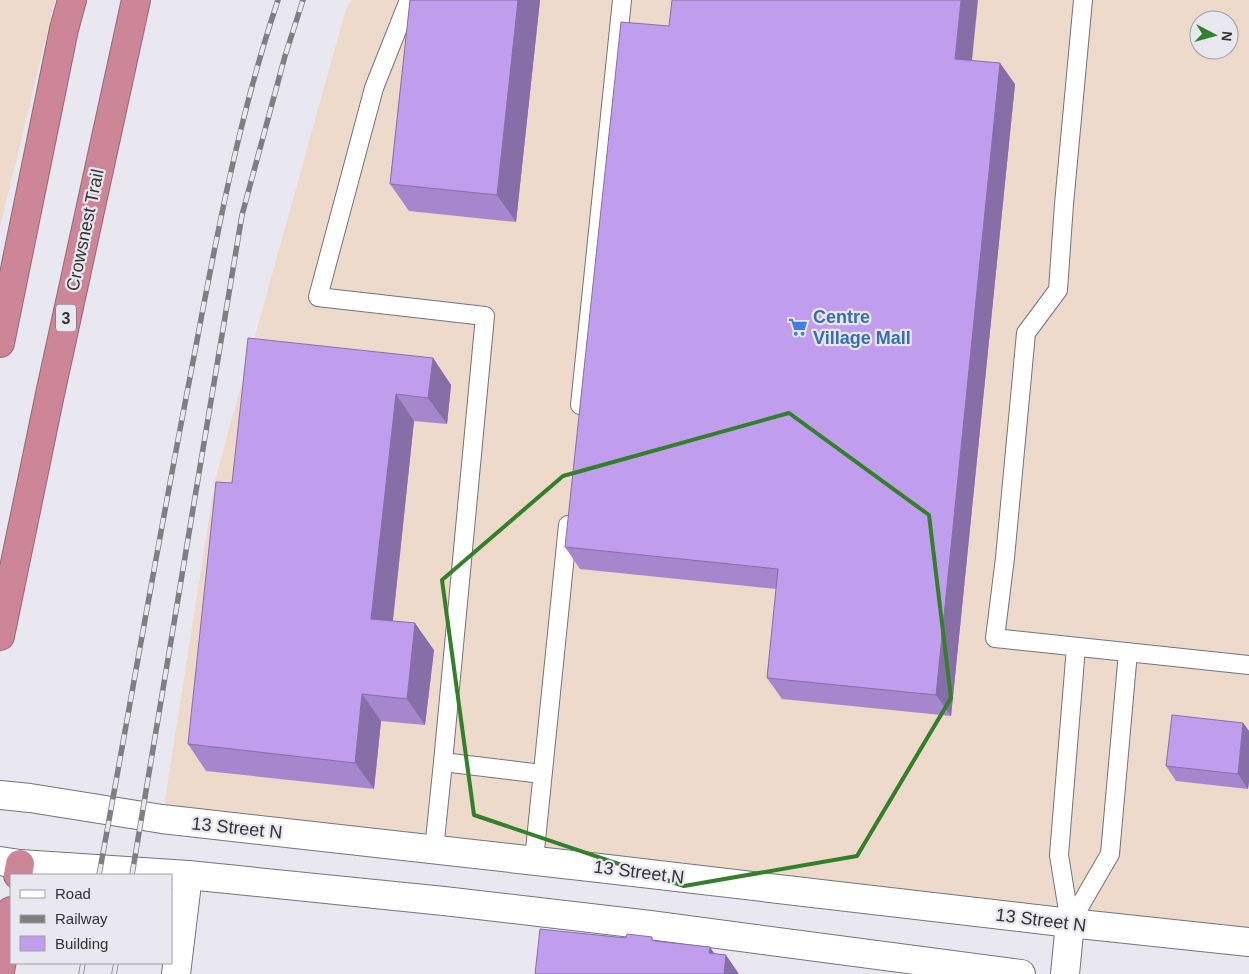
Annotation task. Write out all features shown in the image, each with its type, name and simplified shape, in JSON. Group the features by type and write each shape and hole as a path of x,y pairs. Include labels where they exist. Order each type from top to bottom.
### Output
{"highway":[{"path":"0,343 64,29 72,0"},
{"name":"Crowsnest Trail","path":"0,636 52,385 136,0"},
{"path":"0,971 10,916"}],"street":[{"name":"13 Street N","path":"0,795 30,798 162,820 534,860 1070,924 1249,942"},
{"path":"13,867 166,874"},
{"path":"172,874 444,901 640,924 1021,974"},
{"path":"176,974 188,875"},
{"path":"1065,974 1070,924"}],"lane":[{"path":"409,0 374,88 318,298 485,316 434,850"},
{"path":"578,425 622,0"},
{"path":"1082,0 1058,290 1026,333 1005,558 995,638 1249,665"},
{"path":"534,860 570,504"},
{"path":"1070,924 1059,855 1076,647"},
{"path":"1070,924 1110,854 1128,652"},
{"path":"443,762 542,774"}],"highlighted area":[{"path":"789,413 929,515 951,698 857,856 684,886 474,815 442,580 563,476"}],"shaded area":[{"path":"0,0 55,0 0,227"},
{"path":"351,0 1249,0 1249,937 162,819 215,480 345,12"}],"building":[{"path":"410,0 518,0 497,195 390,184"},
{"name":"Centre Village Mall","path":"672,0 961,0 955,59 1000,63 936,695 767,678 778,569 565,547 621,22 669,26"},
{"path":"248,338 433,358 428,398 396,394 371,619 415,623 407,699 362,694 355,763 188,744 216,482 232,483"},
{"path":"1172,715 1243,723 1238,774 1166,766"},
{"path":"540,929 626,938 627,934 652,937 652,940 655,941 710,947 709,953 726,955 724,974 535,974"}],"railway":[{"path":"99,874 168,494 219,228 239,136 278,0"},
{"path":"132,874 242,215 285,56 303,0"},
{"path":"81,974 83,964"},
{"path":"114,974 116,964"}],"place":[{"name":"Centre Village Mall","path":"798,327"}]}
